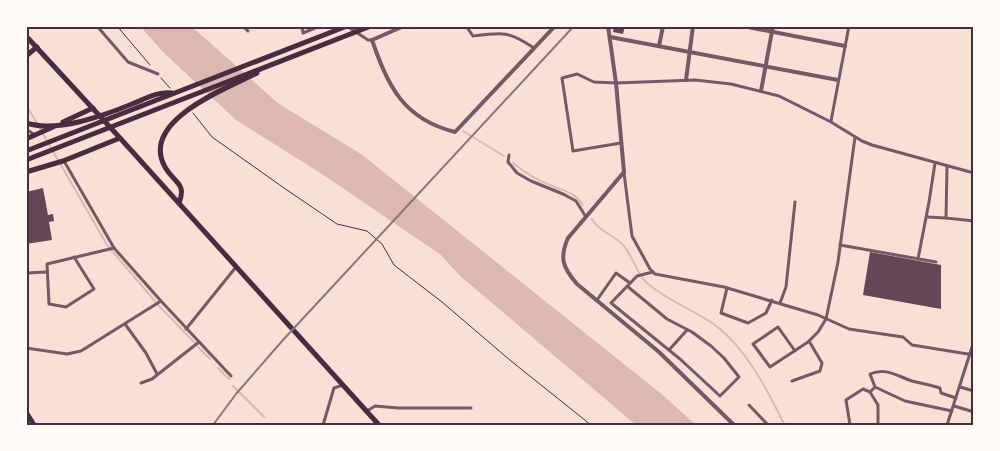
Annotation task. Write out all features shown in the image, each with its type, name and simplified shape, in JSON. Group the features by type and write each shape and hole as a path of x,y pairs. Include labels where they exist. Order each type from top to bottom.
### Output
{"main road":[{"path":"26,151 171,90 347,26"},
{"path":"26,160 370,26"},
{"path":"26,36 379,425"},
{"path":"26,56 37,46"},
{"path":"179,203 183,192 182,188 169,174 164,164 161,145 163,135 171,124 183,113 212,95 284,60"},
{"path":"26,123 46,126 79,122 171,90"},
{"path":"26,140 93,108"},
{"path":"26,172 64,160 120,138"},
{"path":"26,412 34,425"}],"street":[{"path":"97,26 128,62 158,74"},
{"path":"243,26 248,31"},
{"path":"302,26 303,33 320,26"},
{"path":"347,26 368,40 404,26"},
{"path":"466,26 473,36 509,34 534,48"},
{"path":"372,40 386,79 404,104 425,121 454,132 555,26"},
{"path":"608,26 632,236 650,269 655,274 727,288 772,300 849,328 903,337 912,345 972,354"},
{"path":"659,46 663,26"},
{"path":"686,80 693,26"},
{"path":"743,26 845,46"},
{"path":"761,91 773,26"},
{"path":"830,122 848,26"},
{"path":"610,37 838,80"},
{"path":"621,143 573,151 562,78 577,74 594,82 686,80 731,84 779,96 872,145 974,173"},
{"path":"26,129 35,135"},
{"path":"795,351 778,327 753,344 770,367 795,351 809,341 823,326 840,245 855,137"},
{"path":"509,155 508,162 517,173 576,201 586,217"},
{"path":"64,160 114,248 160,301 231,376"},
{"path":"918,259 934,163"},
{"path":"946,218 947,166"},
{"path":"624,172 568,238 564,246 564,262 568,274 659,352 734,425"},
{"path":"780,303 786,287 795,202"},
{"path":"926,217 974,221"},
{"path":"840,245 936,262"},
{"path":"74,257 94,290 66,307 49,304 47,264 74,257 114,248"},
{"path":"186,328 237,267"},
{"path":"26,273 47,272"},
{"path":"597,300 616,273 628,285 667,319 687,330 724,358 739,377 720,396 669,350 611,302 628,285 637,276 653,272"},
{"path":"727,288 721,314 748,323 766,313 772,300"},
{"path":"26,348 67,354 81,351 160,301"},
{"path":"125,324 146,353 157,374"},
{"path":"669,350 687,330"},
{"path":"792,381 820,371 822,363 809,341"},
{"path":"947,425 972,354 974,341"},
{"path":"141,383 152,378 199,342"},
{"path":"956,398 941,394 940,388 910,380 897,374 882,371 870,374 875,387 905,400 974,412"},
{"path":"322,425 334,388 343,384"},
{"path":"870,392 875,387"},
{"path":"960,387 974,390"},
{"path":"850,425 846,400 863,389 870,392 878,405 878,425"},
{"path":"749,405 768,425"},
{"path":"367,411 375,406 398,408 471,408"}],"path":[{"path":"116,26 171,90"},
{"path":"188,107 212,137 284,188 337,224 367,231 382,244 394,265 442,302 511,361 591,425"}],"shaded area":[{"path":"140,26 191,26 279,104 361,154 664,396 696,425 636,425 459,275 441,255 325,176 236,120 163,52"}],"building":[{"path":"614,26 625,26 623,34 613,32"},
{"path":"43,188 48,215 53,214 54,221 49,222 52,240 26,244 26,192"},
{"path":"870,252 941,265 941,309 863,295"}],"waterway":[{"path":"26,105 37,123"},
{"path":"39,127 107,245 160,307 195,343"},
{"path":"463,131 504,156"},
{"path":"513,163 535,178 576,197 583,205"},
{"path":"592,219 598,227 623,245 640,275 647,283 663,295 715,325 737,346 763,384 784,424"},
{"path":"198,347 210,359"},
{"path":"218,368 229,379"},
{"path":"233,386 264,417"}],"railway":[{"path":"213,425 236,394 283,340 574,26"}]}
